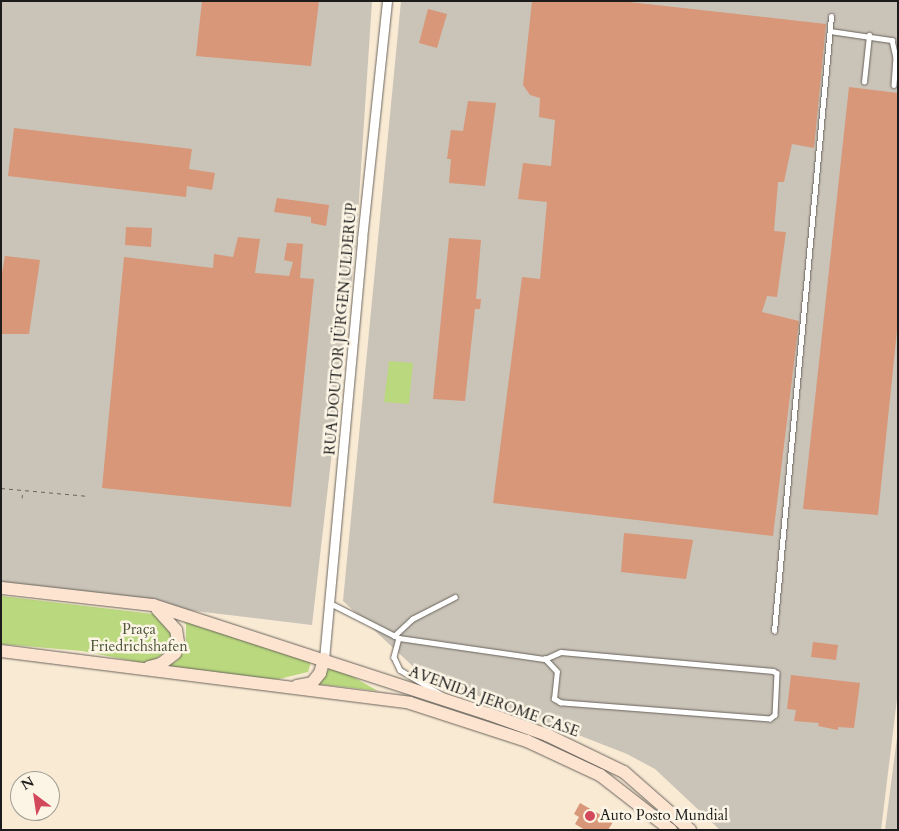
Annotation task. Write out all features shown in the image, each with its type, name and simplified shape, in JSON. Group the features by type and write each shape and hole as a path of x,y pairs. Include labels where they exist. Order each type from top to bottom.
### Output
{"main road":[{"name":"AVENIDA JEROME CASE","path":"1,588 153,605 324,659 547,735 594,756 647,789 690,830"},
{"path":"142,668 161,664 175,653 178,642 176,630 153,605"},
{"name":"AVENIDA JEROME CASE","path":"1,651 410,703 527,741 600,775 672,830"},
{"path":"287,688 312,683 320,673 324,659"}],"street":[{"name":"RUA DOUTOR JÜRGEN ULDERUP","path":"324,659 362,239 387,1"}],"lane":[{"path":"774,631 831,17"},
{"path":"830,31 888,36 895,44 894,85"},
{"path":"864,82 869,35"},
{"path":"394,636 412,619 455,597"},
{"path":"330,603 399,638 545,659 561,652 773,670 777,673 775,715 770,719 561,703 554,699 557,672 545,659"},
{"path":"399,638 394,657 400,670 412,680 438,689 450,702"}],"path":[{"path":"1,488 89,496"},
{"path":"22,498 23,491"}],"shaded area":[{"path":"1,1 372,1 356,244 312,625 1,588"},
{"path":"401,1 898,1 898,691 881,830 720,830 655,769 627,754 420,673 343,601"},
{"path":"898,730 898,830 885,830"}],"green space":[{"path":"389,361 413,363 409,404 384,402"},
{"name":"Praça Friedrichshafen","path":"1,596 162,615 169,624 173,641 167,651 148,664 82,651 1,644"},
{"name":"Praça Friedrichshafen","path":"177,616 311,662 308,672 279,679 233,680 165,667 177,661 186,648 186,624"},
{"path":"332,665 378,691 318,684"}],"building":[{"path":"202,1 319,1 311,66 196,56"},
{"path":"532,1 620,1 826,24 814,148 792,144 784,182 778,182 774,231 786,232 777,297 767,296 762,312 799,321 773,536 493,503 522,277 540,279 547,202 518,199 523,163 551,166 555,120 539,117 540,98 530,95 523,85"},
{"path":"428,9 447,14 437,48 419,43"},
{"path":"849,87 898,93 898,321 878,515 803,509"},
{"path":"468,101 496,103 485,186 449,183 451,159 447,159 451,130 463,131"},
{"path":"14,128 192,149 189,169 215,173 212,190 187,186 186,197 8,176"},
{"path":"277,198 329,205 326,226 311,223 311,217 274,212"},
{"path":"126,227 152,228 151,247 125,245"},
{"path":"238,237 260,239 255,273 289,276 293,262 284,260 287,243 303,244 300,278 314,279 291,507 102,488 124,257 213,268 214,254 233,257"},
{"path":"449,238 481,240 476,299 481,299 480,309 475,309 465,401 433,399"},
{"path":"5,256 40,260 29,334 1,334 1,279"},
{"path":"624,533 693,540 686,579 621,572"},
{"path":"813,642 838,645 836,660 811,657"},
{"path":"791,675 860,683 854,728 838,727 838,730 818,726 819,723 794,721 796,710 787,709"},
{"name":"Auto Posto Mundial","path":"580,803 613,822 608,830 585,830 575,824 579,817 574,814"}],"place":[{"name":"Auto Posto Mundial","path":"590,816"}]}
